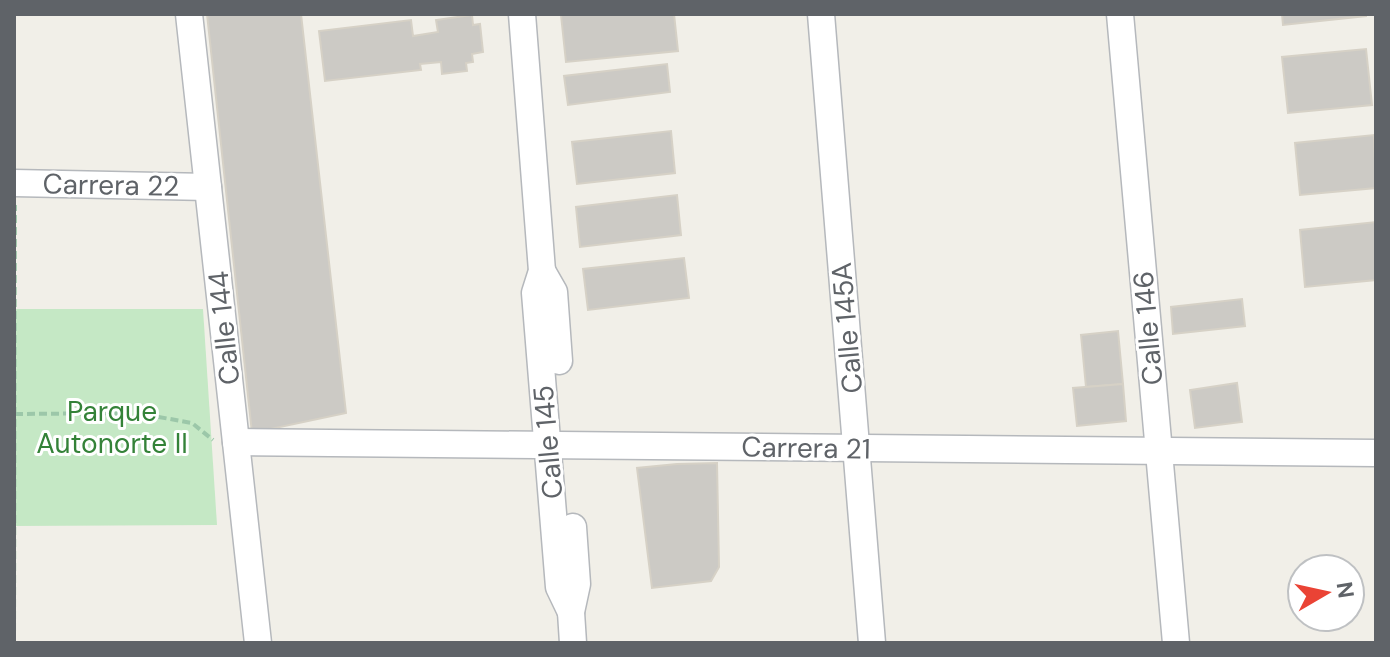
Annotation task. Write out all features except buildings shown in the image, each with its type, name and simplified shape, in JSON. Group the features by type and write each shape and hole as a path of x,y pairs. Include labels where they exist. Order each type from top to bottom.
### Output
{"street":[{"name":"Calle 144","path":"189,14 258,643"},
{"name":"Calle 145","path":"522,14 542,271 535,293 577,584 571,612 573,643"},
{"name":"Calle 145A","path":"821,14 872,643"},
{"name":"Calle 146","path":"1120,14 1176,643"},
{"name":"Carrera 22","path":"14,183 208,187"},
{"name":"Carrera 21","path":"236,442 1376,453"}],"path":[{"path":"14,183 14,643"},
{"path":"15,414 137,413 192,423 211,440 236,442"}],"green space":[{"name":"Parque Autonorte II","path":"14,309 203,309 217,525 14,526"}]}
